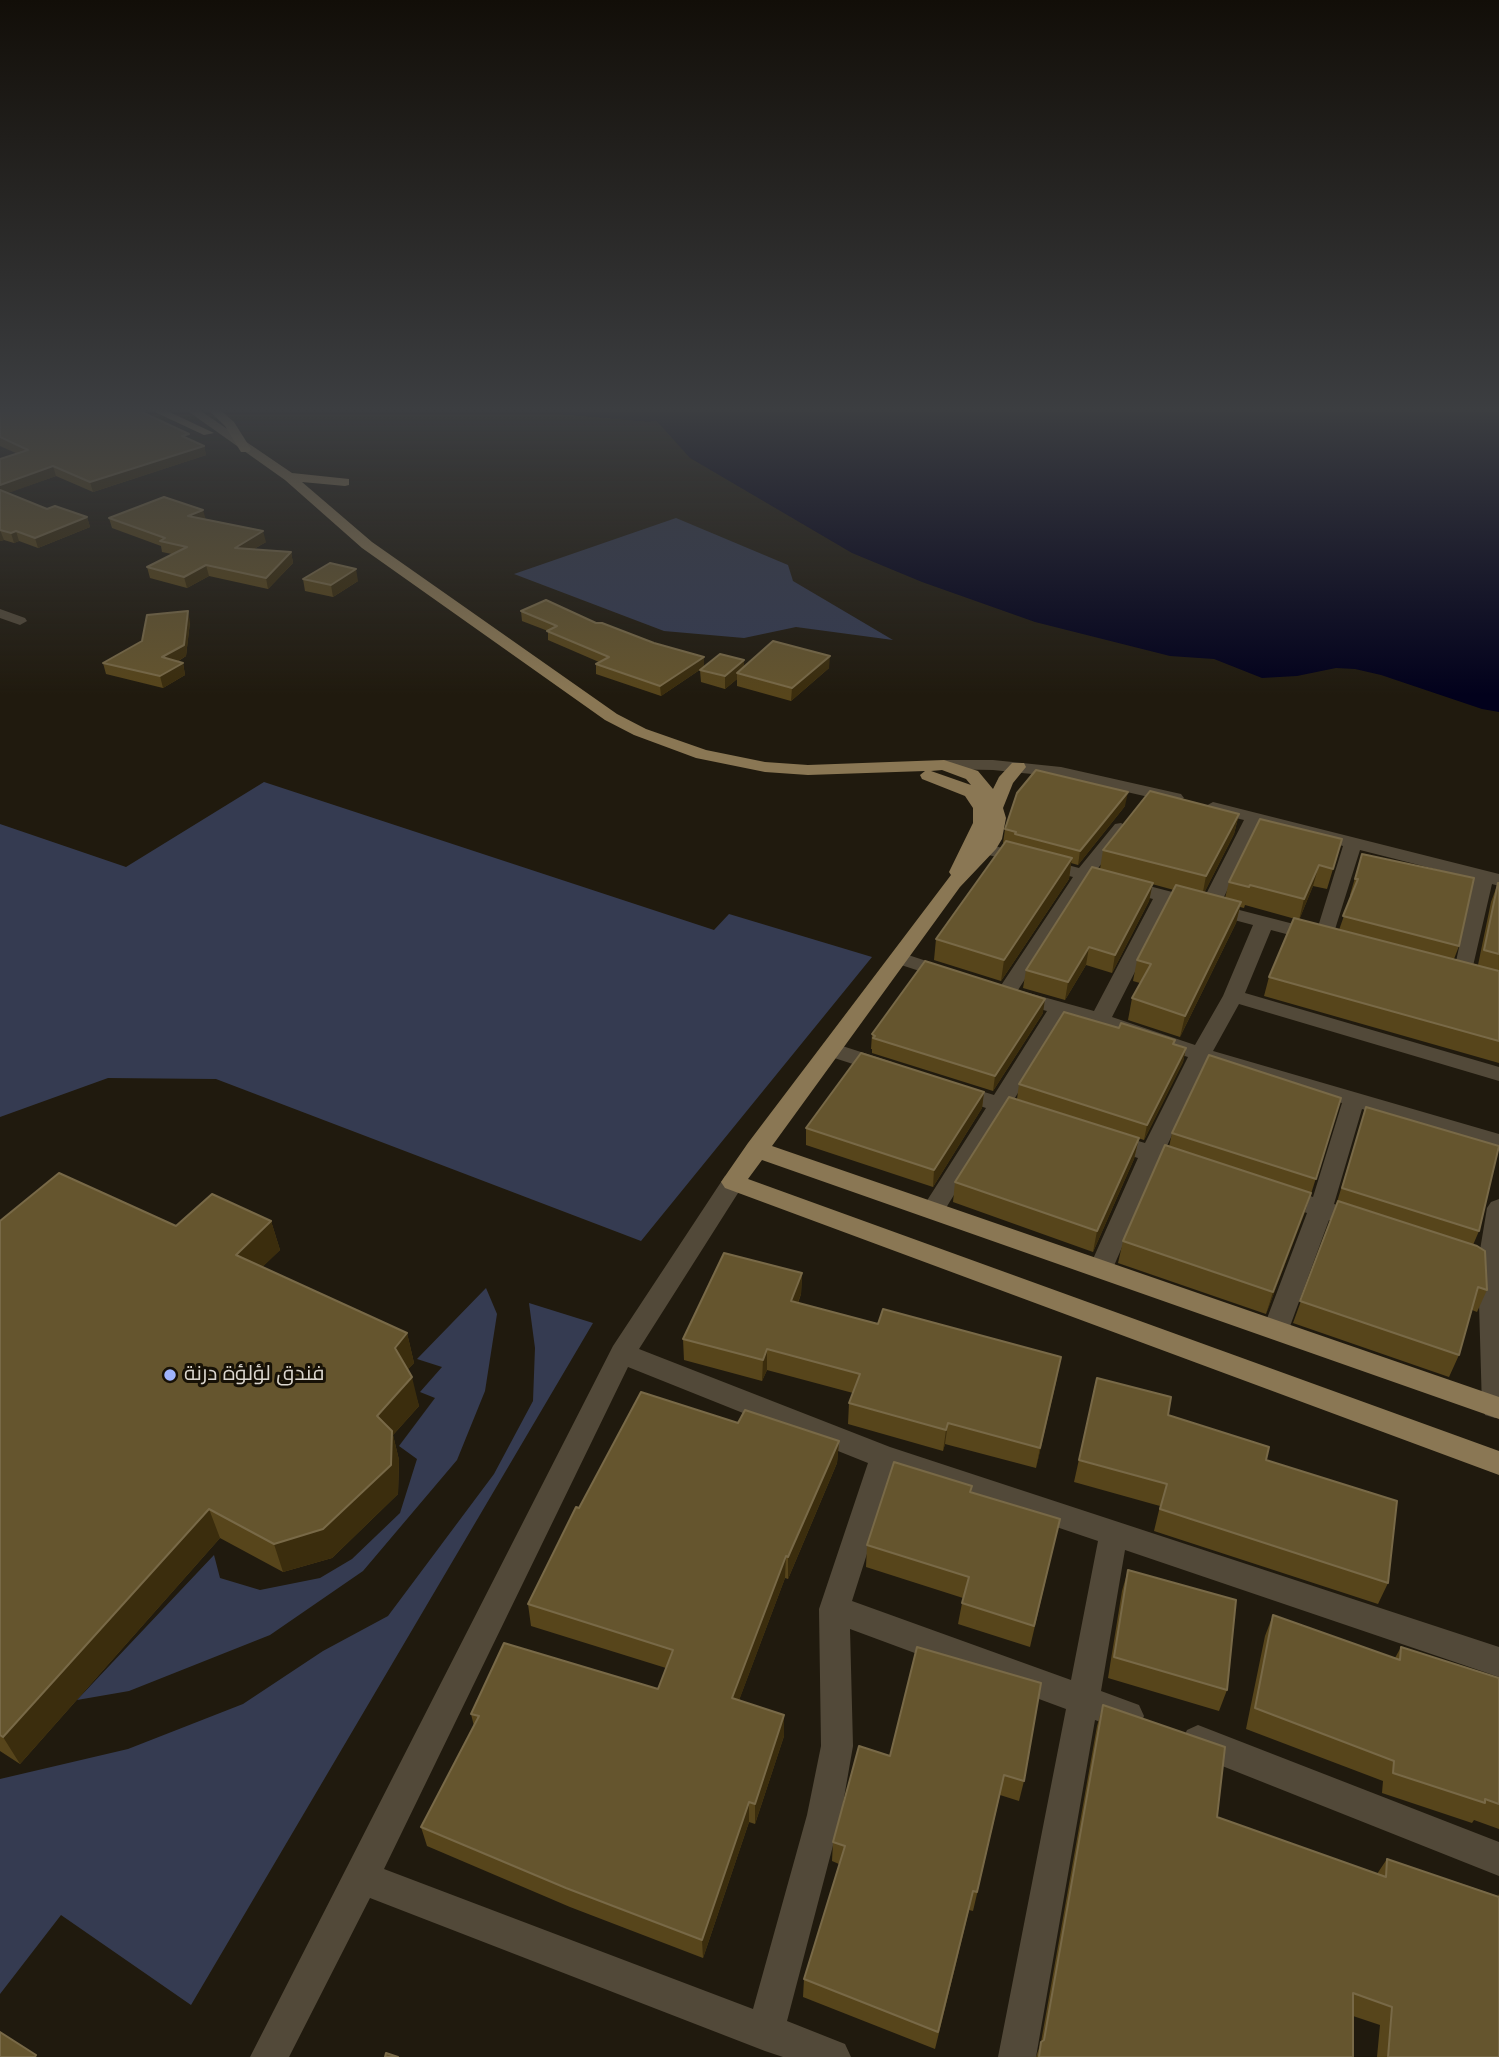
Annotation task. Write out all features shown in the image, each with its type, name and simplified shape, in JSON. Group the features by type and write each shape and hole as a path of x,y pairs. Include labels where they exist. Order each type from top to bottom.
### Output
{"main road":[{"path":"304,503 357,547 587,711 624,733 671,752 751,772 809,777 923,770 944,765 964,771 978,780 995,806"},
{"path":"320,503 367,545 611,717 640,733 691,751 765,767 808,770 923,770 971,792 982,807 982,824 953,883"},
{"path":"334,515 336,503"},
{"path":"1018,767 1005,781 995,806 996,828 987,849 953,883 833,1050 733,1182 1499,1463"},
{"path":"756,1149 1497,1407"}],"street":[{"path":"0,613 20,621"},
{"path":"944,765 1018,767 1082,776 1492,878 1456,973 1487,981"},
{"path":"1006,993 1084,874 1149,792"},
{"path":"1208,909 1254,818"},
{"path":"987,849 1331,940 1353,843"},
{"path":"1100,1020 1164,896"},
{"path":"1101,1268 1151,1154 1200,1054 1233,996 1265,921"},
{"path":"899,958 1200,1054 1499,1142"},
{"path":"1233,996 1499,1074"},
{"path":"933,1210 1059,1009"},
{"path":"833,1050 910,1075"},
{"path":"935,1083 1050,1121"},
{"path":"1276,1329 1321,1208 1354,1100"},
{"path":"1088,1133 1204,1171"},
{"path":"269,2057 362,1878 622,1353 733,1182"},
{"path":"1256,1187 1386,1229"},
{"path":"1497,1407 1494,1264 1499,1208"},
{"path":"1438,1246 1494,1264"},
{"path":"622,1353 884,1457 1499,1662"},
{"path":"765,2033 824,1815 837,1746 834,1609 884,1457"},
{"path":"1017,2057 1114,1533"},
{"path":"834,1609 1162,1728 1499,1859"},
{"path":"362,1878 832,2057"}],"shaded area":[{"path":"767,503 1499,503 1499,712 1355,669 1336,668 1297,676 1262,678 1214,659 1170,656 1035,622 922,582 852,553"},
{"path":"676,518 788,565 793,581 893,640 796,627 744,638 664,631 514,574"},
{"path":"264,782 714,930 729,914 872,957 641,1241 216,1079 108,1078 0,1117 0,824 126,867"},
{"path":"486,1288 497,1314 485,1391 457,1460 363,1571 270,1635 129,1691 77,1700 214,1555 220,1578 260,1590 320,1578 352,1559 400,1513 417,1459 399,1446 435,1398 420,1392 442,1367 417,1359"},
{"path":"529,1303 593,1323 191,2005 61,1915 0,1994 0,1779 128,1749 243,1704 323,1651 388,1616 494,1474 533,1401 535,1348"}],"building":[{"path":"0,503 32,503 47,509 55,506 87,517 35,538 16,531 11,533 0,530"},
{"path":"148,503 182,503 203,510 188,516 263,531 235,548 291,552 266,578 206,565 184,577 147,567 187,547 160,541 165,538 109,518"},
{"path":"330,563 356,569 331,585 303,579"},
{"path":"546,600 596,623 704,657 660,686 596,664 609,657 547,631 557,626 521,611"},
{"path":"188,611 184,645 162,657 183,663 160,676 103,663 142,641 147,615"},
{"path":"773,641 830,656 792,688 737,673"},
{"path":"720,654 744,660 725,676 700,670"},
{"path":"1036,770 1128,792 1080,851 1005,829 1017,793"},
{"path":"1150,791 1239,814 1206,876 1103,850"},
{"path":"1260,819 1342,839 1333,869 1319,865 1304,899 1229,882"},
{"path":"1006,841 1072,858 1004,960 936,939"},
{"path":"1362,854 1474,878 1459,946 1343,916 1358,879 1355,879"},
{"path":"1092,867 1153,883 1115,955 1089,947 1068,982 1026,970"},
{"path":"1499,883 1499,954 1484,950"},
{"path":"1176,885 1241,902 1185,1016 1132,998 1151,964 1137,960"},
{"path":"1294,918 1499,971 1499,1041 1269,977"},
{"path":"925,961 1045,999 995,1076 873,1038 875,1036 872,1034"},
{"path":"1064,1012 1119,1028 1121,1023 1175,1040 1173,1044 1186,1048 1147,1125 1019,1084"},
{"path":"861,1053 984,1092 934,1170 806,1128"},
{"path":"1209,1055 1341,1098 1316,1179 1172,1133"},
{"path":"1009,1097 1139,1138 1097,1231 955,1182"},
{"path":"1366,1107 1499,1146 1479,1231 1342,1188"},
{"path":"1165,1145 1311,1193 1273,1292 1123,1241"},
{"path":"59,1173 176,1226 212,1194 271,1221 236,1255 407,1333 395,1348 412,1377 377,1416 392,1431 391,1465 323,1529 274,1544 209,1509 3,1737 0,1735 0,1221"},
{"path":"1338,1201 1477,1246 1485,1251 1487,1290 1478,1287 1459,1355 1300,1301"},
{"path":"724,1253 802,1273 791,1301 878,1324 883,1309 1061,1357 1040,1448 948,1423 946,1430 849,1403 860,1374 767,1349 763,1360 683,1339"},
{"path":"1097,1378 1171,1397 1168,1415 1269,1447 1266,1460 1397,1501 1388,1583 1160,1509 1167,1484 1079,1460"},
{"path":"641,1392 738,1423 745,1410 839,1441 788,1557 786,1556 732,1698 784,1715 755,1804 749,1802 702,1940 566,1888 421,1827 479,1716 471,1714 504,1643 658,1689 673,1650 528,1604 576,1507 579,1508"},
{"path":"894,1462 972,1486 970,1492 1060,1519 1034,1626 962,1603 969,1577 867,1545"},
{"path":"1128,1570 1236,1600 1227,1690 1114,1657"},
{"path":"1273,1615 1400,1660 1401,1647 1499,1678 1499,1804 1485,1799 1485,1803 1393,1773 1394,1761 1255,1708"},
{"path":"917,1647 1041,1683 1024,1781 1004,1775 977,1892 973,1891 938,2032 804,1979 845,1846 833,1842 859,1746 890,1756"},
{"path":"1103,1705 1225,1747 1217,1817 1386,1877 1387,1859 1499,1897 1499,2057 1388,2057 1392,2007 1353,1993 1353,2057 1039,2057"},
{"path":"0,2032 36,2055 35,2057 0,2057"}],"place":[{"name":"فندق لؤلؤة درنة","path":"170,1375"}]}
